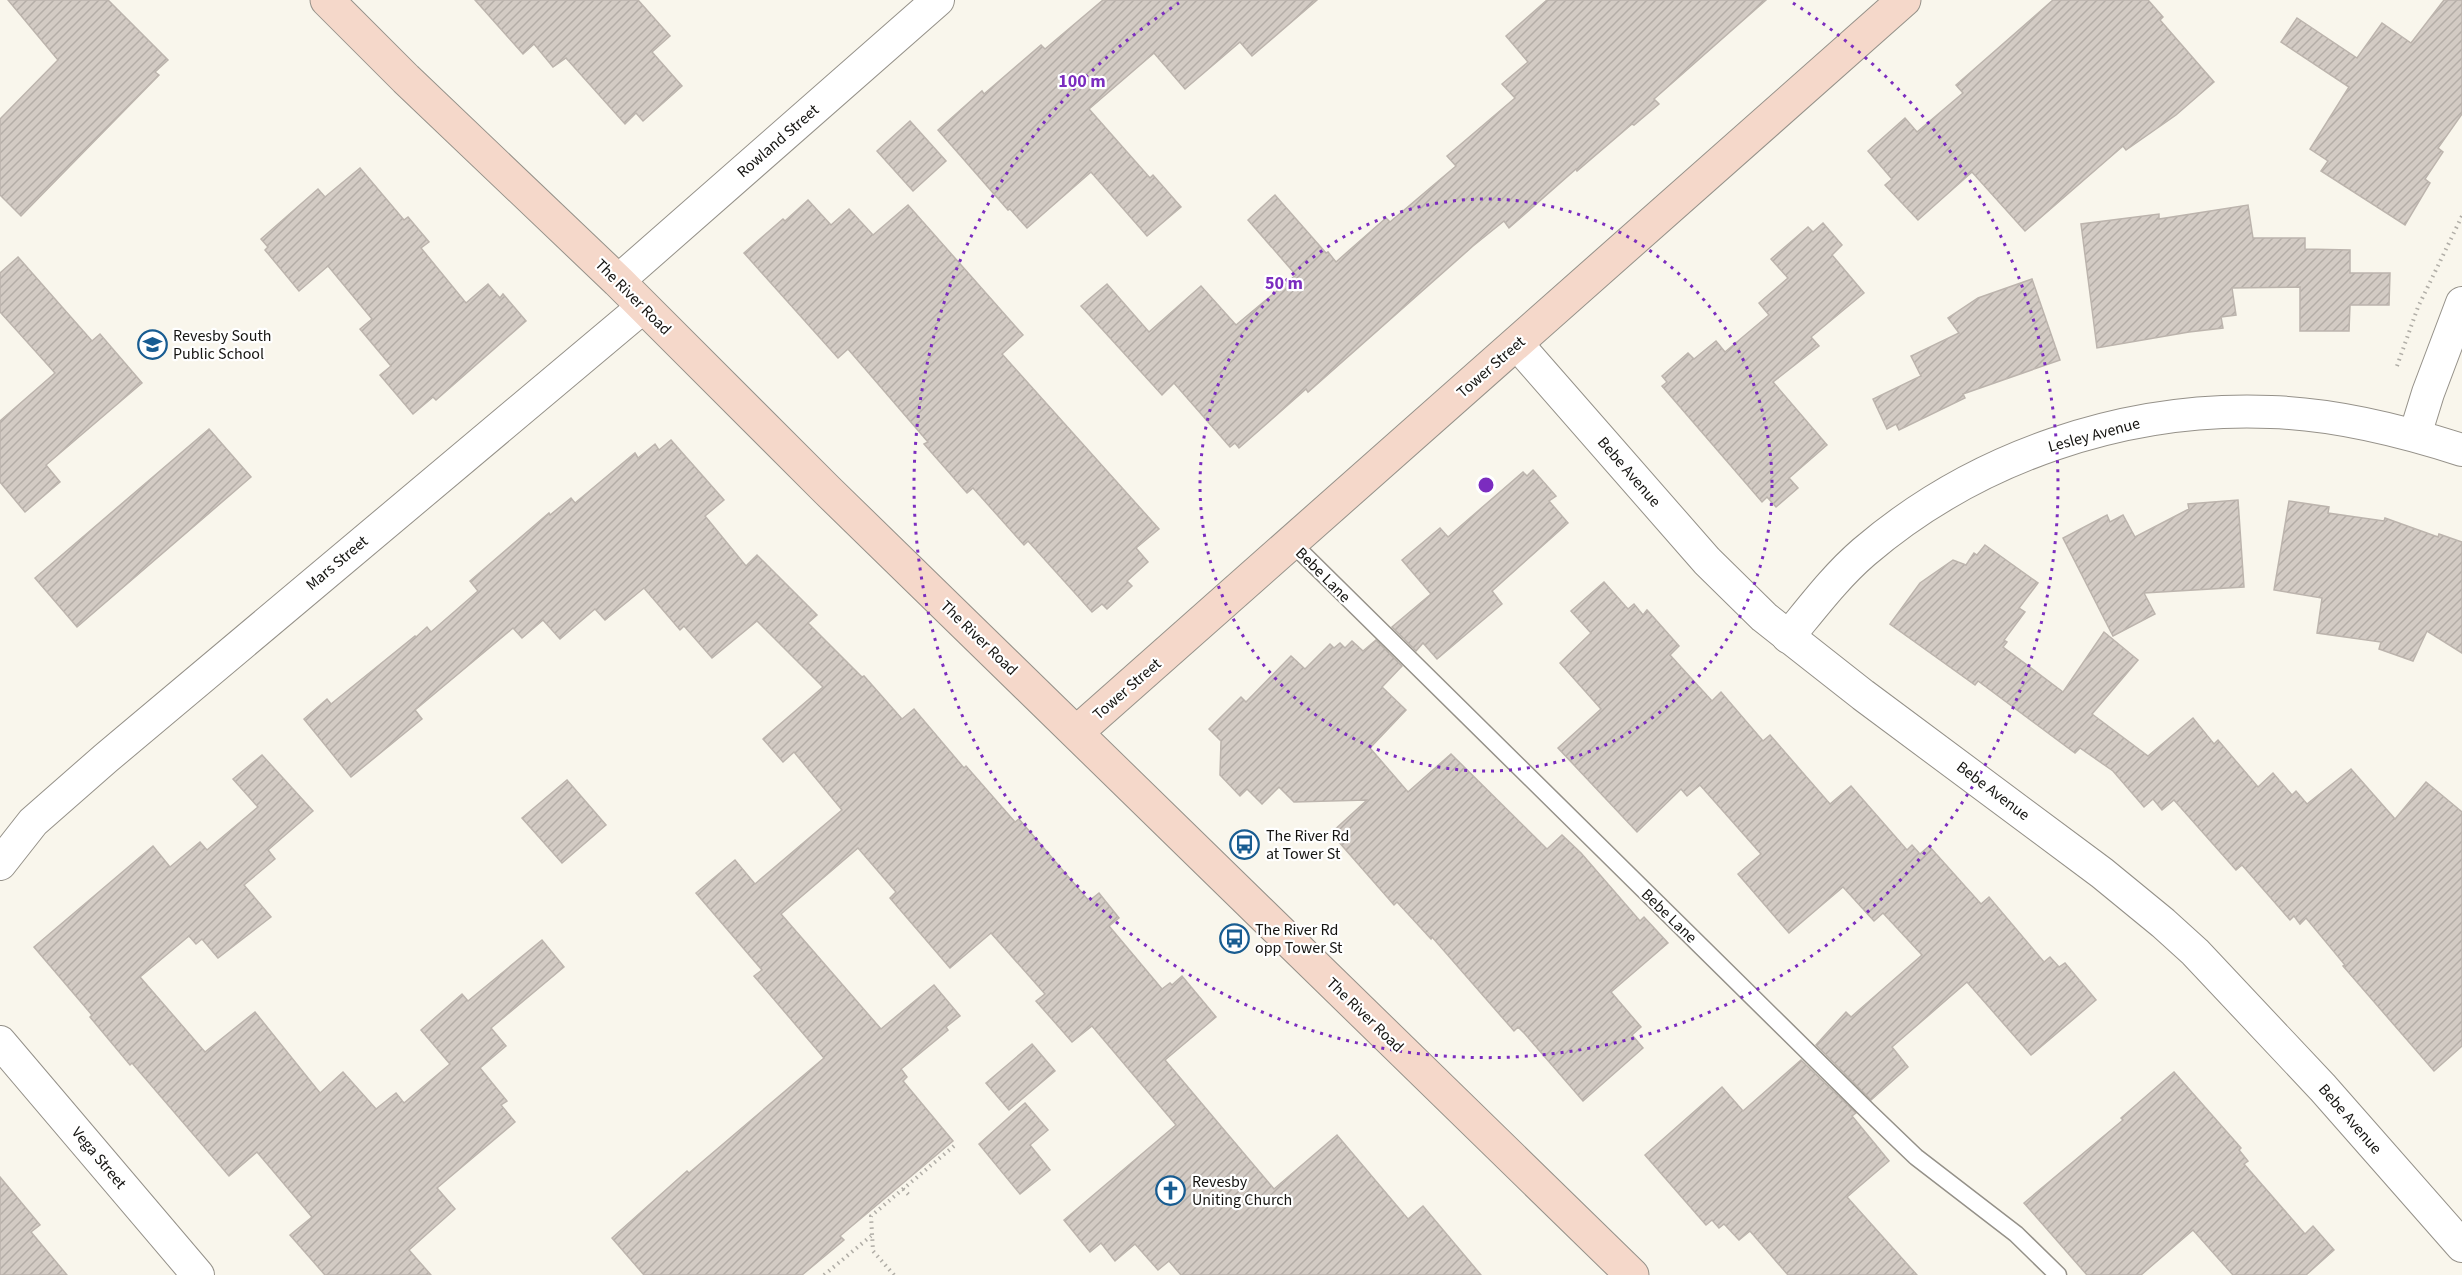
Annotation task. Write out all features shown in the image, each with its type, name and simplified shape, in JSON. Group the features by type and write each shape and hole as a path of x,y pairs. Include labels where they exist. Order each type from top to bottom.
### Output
{"main road":[{"name":"The River Road","path":"327,0 406,79 618,281 827,490 1632,1275"},
{"name":"Tower Street","path":"1077,732 1904,0"}],"street":[{"name":"Rowland Street","path":"618,281 938,0"},
{"path":"2415,435 2428,393 2462,303"},
{"name":"Mars Street","path":"0,864 33,822 142,727 644,307"},
{"name":"Bebe Avenue","path":"1517,344 1707,561 1738,593 1788,637 2056,838 2163,923 2262,1021 2462,1246"},
{"name":"Lesley Avenue","path":"1788,637 1830,587 1863,553 1945,494 1996,466 2050,445 2104,429 2164,417 2227,412 2271,412 2373,425 2462,450"},
{"name":"Mars Street","path":"0,841 33,822"},
{"name":"Vega Street","path":"0,1042 198,1275"}],"lane":[{"name":"Bebe Lane","path":"1292,543 1916,1157 2016,1234 2058,1275"}],"path":[{"path":"894,1275 873,1251 871,1216 954,1146"},
{"path":"903,1189 909,1195"},
{"path":"826,1274 872,1236"}],"building":[{"path":"8,0 108,0 168,60 155,72 159,75 21,216 0,195 0,119 58,60"},
{"path":"475,0 638,0 670,36 652,52 682,86 643,121 636,113 625,124 566,58 553,67 534,44 523,54"},
{"path":"1103,0 1317,0 1252,56 1240,42 1185,89 1154,53 1089,109 1150,178 1153,175 1181,207 1147,236 1091,172 1027,228 1010,209 1008,210 938,130 982,91 984,94 1041,45 1045,49"},
{"path":"1547,0 1766,0 1654,99 1659,104 1577,171 1576,169 1509,228 1504,221 1473,246 1308,392 1306,389 1239,448 1235,443 1230,447 1174,383 1162,395 1081,306 1107,284 1149,332 1201,286 1236,325 1296,275 1248,220 1275,195 1336,262 1386,218 1390,222 1456,166 1447,156 1515,98 1502,84 1528,62 1506,36"},
{"path":"2053,0 2148,0 2163,17 2160,20 2214,82 2176,115 2126,150 2123,146 2025,231 1972,172 1918,220 1885,185 1892,179 1868,151 1905,118 1917,132 1963,93 1956,85"},
{"path":"2444,0 2462,0 2462,114 2438,148 2443,152 2425,179 2430,183 2405,225 2321,171 2328,161 2310,149 2349,87 2281,42 2297,18 2357,58 2382,23 2411,43"},
{"path":"910,121 946,161 913,191 877,151"},
{"path":"360,168 404,220 408,217 429,242 421,248 466,303 488,284 500,298 503,294 526,321 436,400 433,397 413,414 380,375 391,366 360,329 372,319 328,266 299,291 265,250 268,247 261,239 318,189 325,197"},
{"path":"808,200 831,225 849,209 873,235 908,205 1023,335 1002,354 1159,529 1136,548 1148,562 1127,581 1132,586 1107,609 1102,604 1092,612 1028,541 1024,545 973,488 967,493 924,444 928,442 848,349 838,358 744,253"},
{"path":"2248,205 2253,238 2305,238 2305,249 2350,250 2350,273 2390,273 2389,305 2350,305 2349,331 2300,331 2300,287 2232,288 2236,315 2221,317 2223,328 2097,348 2081,224 2159,214 2159,219"},
{"path":"1823,223 1842,245 1832,255 1864,293 1811,337 1819,346 1773,382 1827,445 1789,478 1798,488 1776,507 1767,497 1762,502 1662,386 1667,382 1662,376 1688,353 1694,359 1716,341 1725,352 1769,315 1759,303 1788,278 1771,259 1808,227 1813,232"},
{"path":"18,257 92,341 100,334 142,383 46,465 60,482 25,512 0,482 0,421 55,373 0,312 0,273"},
{"path":"2032,279 2060,360 1963,394 1965,398 1899,430 1896,424 1887,429 1873,399 1921,376 1911,356 1959,333 1948,318 1978,298"},
{"path":"209,429 251,477 77,627 35,578"},
{"path":"671,440 724,500 705,516 746,566 757,555 817,615 808,623 862,677 864,676 902,719 914,709 964,768 966,766 1015,822 1019,819 1089,901 1099,893 1119,918 1109,926 1162,989 1170,983 1172,985 1182,976 1216,1017 1165,1060 1274,1189 1337,1135 1408,1219 1423,1206 1481,1275 1181,1275 1169,1261 1158,1270 1135,1244 1115,1261 1101,1243 1090,1252 1064,1220 1176,1125 1092,1026 1072,1042 1036,1001 1045,994 991,933 950,968 890,898 896,892 858,848 781,914 881,1029 934,985 960,1016 946,1027 948,1030 901,1069 907,1077 903,1081 953,1141 840,1236 844,1240 802,1275 644,1275 612,1238 687,1171 689,1173 824,1058 754,976 762,970 696,893 735,860 755,884 842,810 794,752 783,762 763,739 823,687 757,621 712,658 684,626 680,630 644,588 605,620 595,609 560,639 543,620 522,638 513,628 415,710 422,719 351,777 304,719 327,699 331,704 427,627 431,632 478,591 470,581 549,513 550,515 571,498 575,503 635,453 638,458 655,444 659,450"},
{"path":"1533,470 1556,496 1549,501 1568,523 1492,591 1502,604 1437,659 1423,643 1416,651 1392,627 1431,594 1402,560 1440,528 1448,537 1523,472 1527,476"},
{"path":"2238,500 2244,587 2144,593 2155,614 2113,636 2063,538 2107,515 2110,522 2123,515 2135,537 2189,509 2188,504"},
{"path":"2289,501 2329,507 2328,513 2384,521 2385,518 2438,537 2439,534 2462,542 2462,653 2427,631 2413,661 2379,649 2381,642 2317,633 2322,598 2274,590"},
{"path":"1985,545 2038,583 2019,608 2025,612 2004,640 2007,642 2003,647 2063,692 2104,632 2138,660 2092,714 2148,756 2193,718 2214,744 2218,740 2258,787 2273,773 2292,795 2296,791 2307,804 2351,769 2395,819 2426,782 2462,812 2462,1046 2434,1071 2343,966 2345,965 2306,918 2300,924 2294,916 2290,920 2242,865 2236,870 2174,800 2162,810 2153,799 2144,807 2113,771 2080,748 2075,753 1978,681 1975,685 1890,624 1920,583 1953,560 1966,565 1974,553 1977,555"},
{"path":"1604,582 1628,609 1634,604 1643,615 1647,610 1679,646 1670,655 1712,701 1721,692 1763,741 1770,735 1830,804 1851,786 1907,850 1912,845 1920,854 1929,846 1981,904 1989,897 2044,962 2050,957 2059,967 2065,963 2096,1000 2031,1055 1967,982 1892,1047 1908,1067 1871,1100 1816,1045 1846,1012 1851,1017 1922,955 1883,913 1874,921 1843,887 1789,933 1738,874 1761,854 1700,785 1687,796 1681,789 1637,832 1558,748 1601,709 1560,663 1591,633 1571,611"},
{"path":"1376,640 1402,666 1382,687 1406,710 1370,748 1408,792 1451,754 1547,849 1562,835 1581,853 1640,921 1644,917 1668,943 1611,992 1641,1027 1632,1035 1643,1048 1583,1101 1525,1034 1518,1027 1514,1031 1432,937 1431,939 1397,902 1394,905 1331,833 1367,800 1294,802 1279,787 1262,804 1247,789 1240,796 1220,775 1221,741 1209,729 1241,697 1246,702 1291,656 1305,669 1330,644 1334,648 1340,643 1345,648 1352,641 1363,651"},
{"path":"262,755 313,811 268,850 275,859 244,885 271,917 218,958 202,939 196,944 189,936 140,977 205,1052 255,1012 320,1093 343,1072 376,1109 396,1093 404,1103 450,1064 421,1030 462,994 468,1001 542,940 564,967 491,1028 506,1046 480,1068 507,1101 501,1105 515,1122 437,1188 455,1209 409,1250 431,1275 325,1275 290,1235 312,1217 257,1152 229,1176 132,1063 130,1065 90,1017 92,1015 34,947 153,846 170,867 200,842 207,850 258,807 233,779"},
{"path":"567,780 606,825 562,863 522,818"},
{"path":"1032,1044 1055,1071 1009,1110 986,1083"},
{"path":"1801,1060 1856,1113 1852,1116 1889,1161 1847,1197 1917,1275 1788,1275 1750,1231 1739,1240 1724,1224 1719,1228 1712,1220 1706,1225 1645,1155 1722,1087 1743,1111"},
{"path":"2174,1072 2241,1148 2239,1150 2248,1161 2244,1164 2305,1234 2313,1226 2334,1250 2306,1275 2233,1275 2193,1230 2141,1275 2087,1275 2024,1203 2123,1120 2121,1118"},
{"path":"1025,1103 1048,1130 1030,1145 1050,1170 1020,1194 979,1144"},
{"path":"0,1177 40,1225 31,1232 67,1275 0,1275"}],"place":[{"name":"Revesby South Public School","path":"152,345"},
{"name":"The River Rd at Tower St","path":"1245,845"},
{"name":"The River Rd opp Tower St","path":"1234,939"},
{"name":"Revesby Uniting Church","path":"1171,1191"}]}
